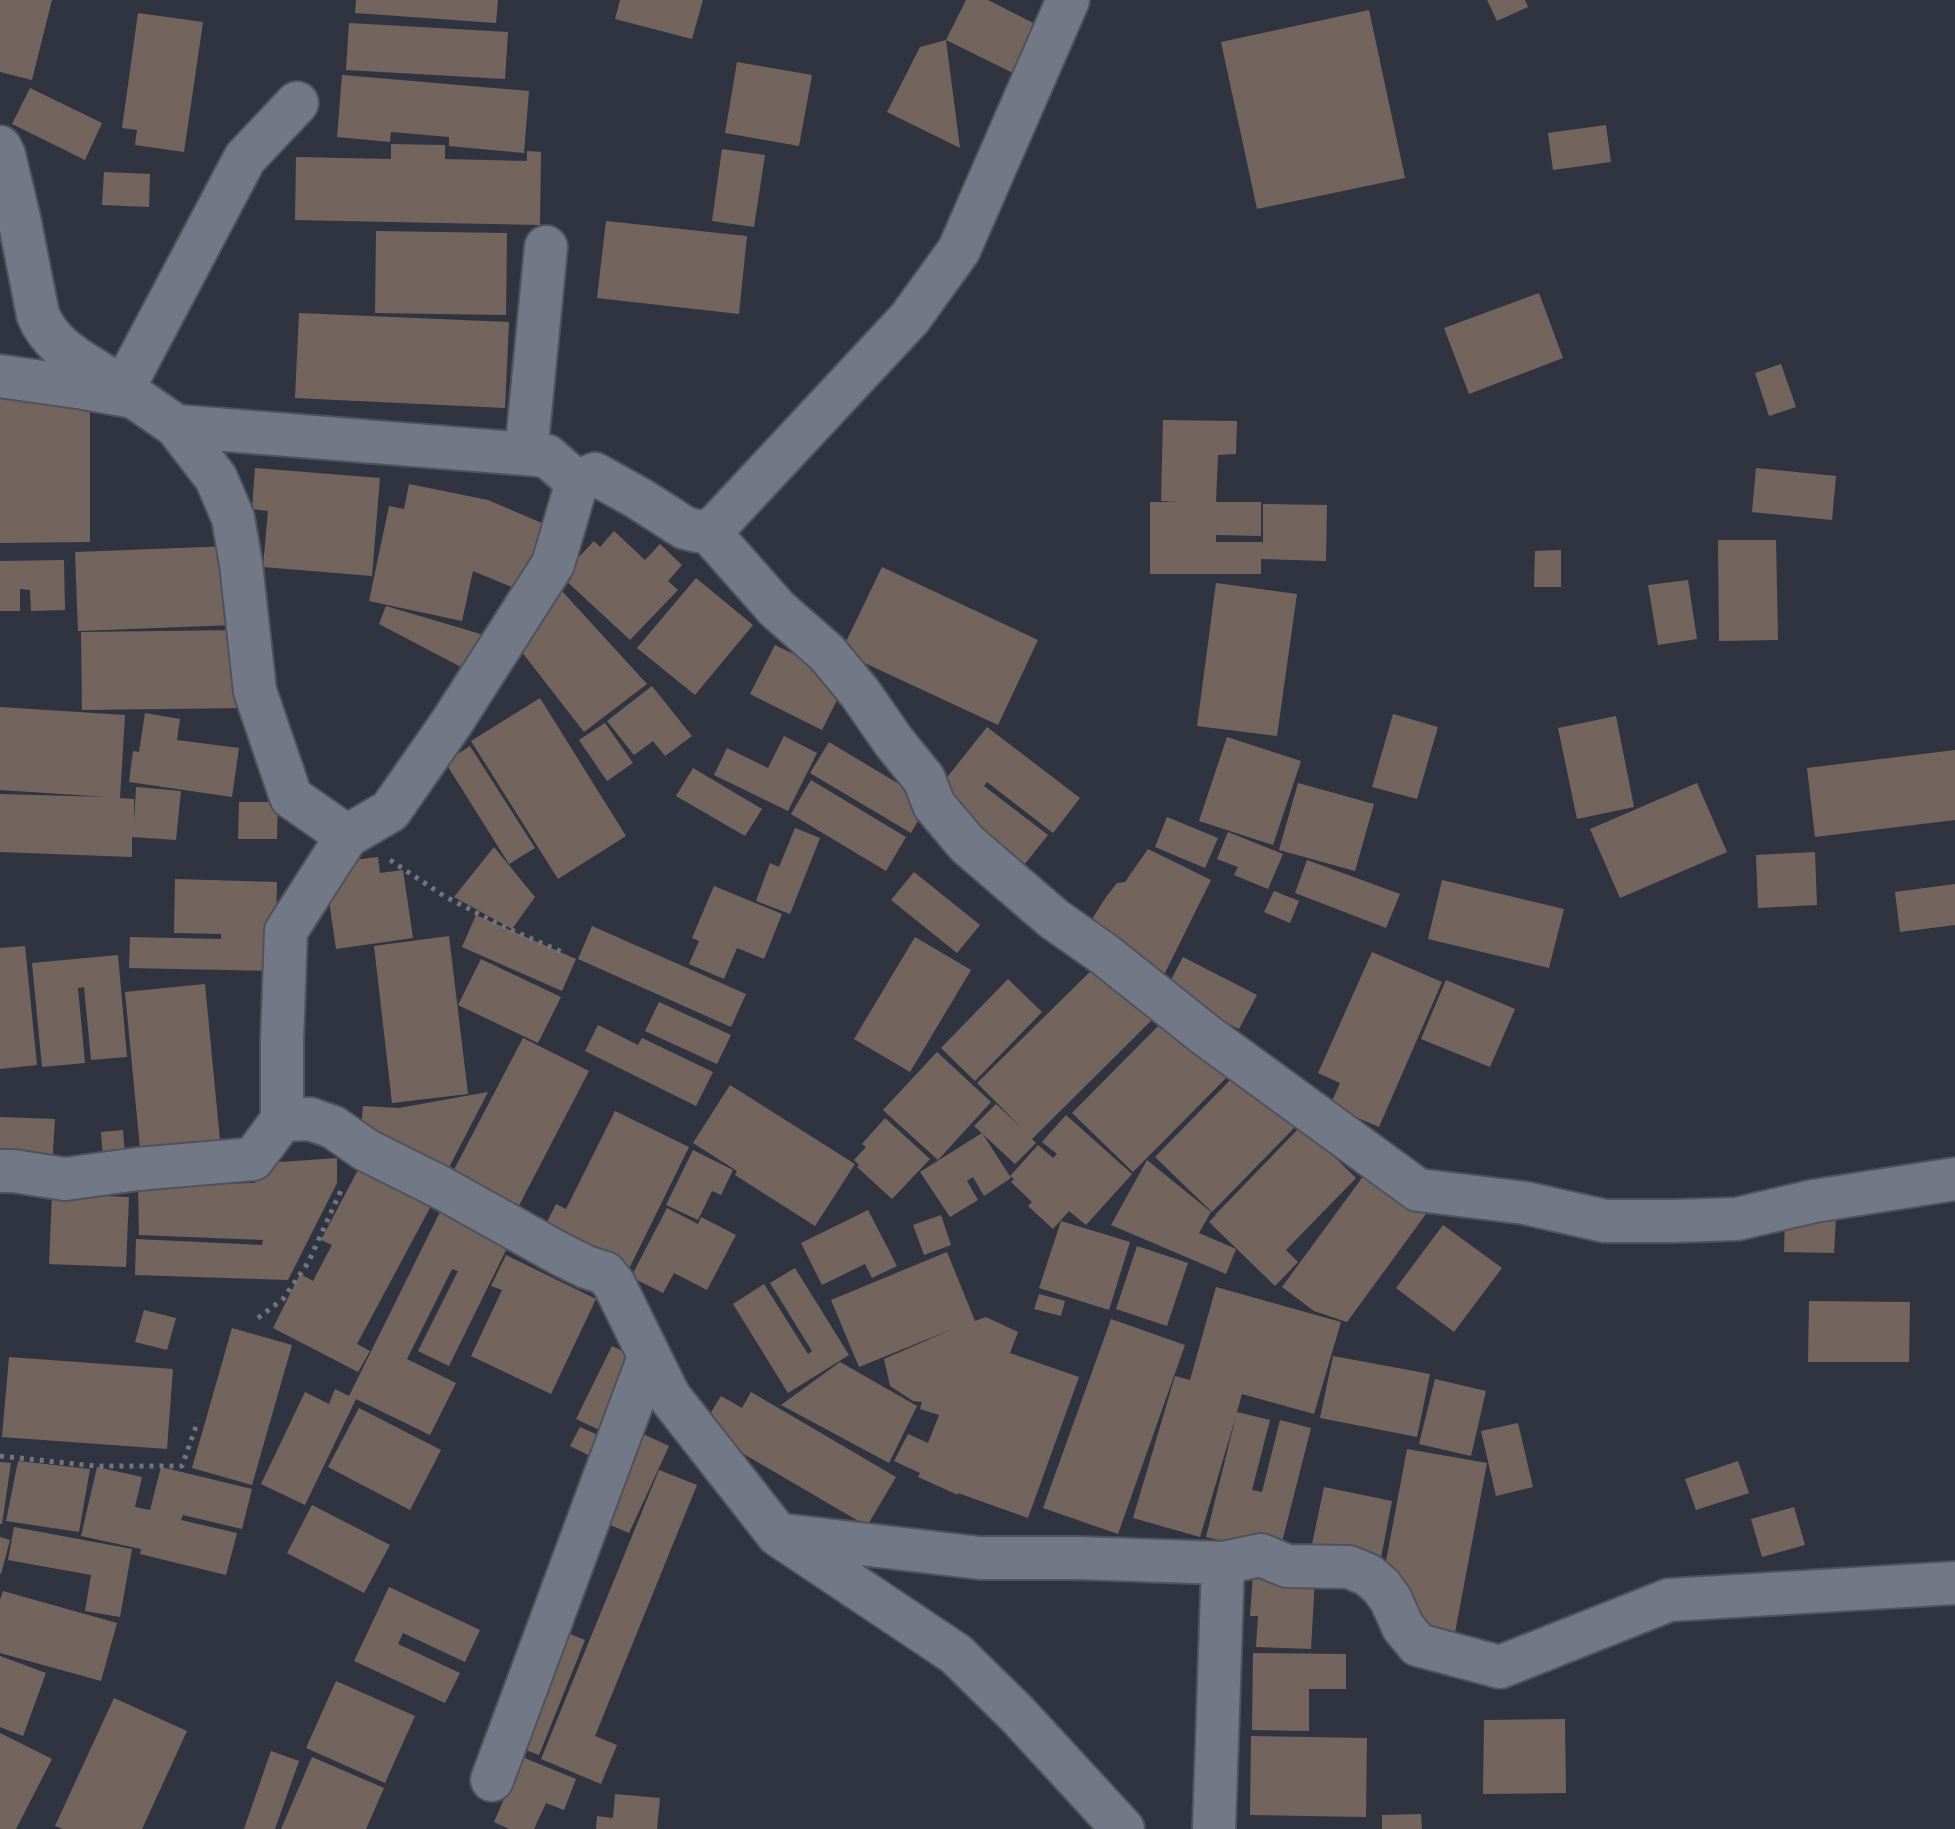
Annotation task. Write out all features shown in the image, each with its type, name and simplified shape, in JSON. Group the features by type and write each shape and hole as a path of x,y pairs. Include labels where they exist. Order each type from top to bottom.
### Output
{"street":[{"path":"0,1171 65,1179 253,1159 282,1120 286,931 347,836 390,811 452,722 553,564 577,482 595,474 685,528 697,531 708,531 726,518 910,318 959,250 1068,0"},
{"path":"128,393 245,158 297,103"},
{"path":"0,147 43,326 51,338 86,366 176,426 216,478 233,518 255,691 291,797 347,836"},
{"path":"526,454 546,247"},
{"path":"0,376 128,393"},
{"path":"176,426 547,456 577,482"},
{"path":"708,531 777,609 827,653 924,779 934,805 967,844 1054,919 1104,954 1207,1036 1418,1190 1525,1203 1605,1221 1674,1221 1737,1219 1814,1201 1955,1179"},
{"path":"282,1120 310,1119 333,1127 366,1150 560,1254 605,1273 614,1284 669,1396 778,1535 956,1654 1018,1715 1123,1829"},
{"path":"492,1780 649,1357"},
{"path":"778,1535 980,1558 1223,1563 1261,1555 1287,1566 1349,1567 1368,1575 1381,1586 1403,1627 1418,1645 1500,1667 1669,1600 1955,1583"},
{"path":"1214,1829 1223,1563"}],"path":[{"path":"347,836 403,867 444,896 564,953"},
{"path":"258,1318 283,1299 308,1263 348,1174"},
{"path":"0,1456 95,1466 182,1466 198,1421"}],"building":[{"path":"0,0 52,0 32,80 0,72"},
{"path":"356,0 498,0 496,23 355,13"},
{"path":"620,0 703,0 692,39 615,19"},
{"path":"966,0 988,0 1043,28 1019,76 946,40"},
{"path":"1487,0 1525,0 1528,7 1497,21"},
{"path":"1369,10 1405,178 1257,209 1221,42"},
{"path":"138,13 203,22 184,152 135,145 137,130 122,128"},
{"path":"349,23 508,32 505,79 346,70"},
{"path":"946,40 960,148 887,112 920,47"},
{"path":"737,62 812,75 799,146 725,133"},
{"path":"342,75 529,91 524,153 449,146 449,137 391,132 390,142 337,137"},
{"path":"30,88 102,123 85,160 12,124"},
{"path":"1606,125 1611,162 1553,170 1548,133"},
{"path":"391,144 445,145 445,159 527,161 527,151 541,152 540,225 295,220 296,157 391,159"},
{"path":"722,149 765,155 754,227 712,221"},
{"path":"104,172 150,174 149,207 102,205"},
{"path":"606,221 747,236 739,314 597,298"},
{"path":"376,231 507,233 506,315 375,313"},
{"path":"1539,293 1563,358 1469,394 1444,328"},
{"path":"299,313 509,322 505,408 295,398"},
{"path":"1781,364 1796,407 1769,416 1755,373"},
{"path":"0,399 90,399 90,542 0,543"},
{"path":"1163,420 1237,421 1236,454 1218,455 1216,502 1261,502 1261,536 1216,535 1216,542 1262,542 1263,545 1263,504 1327,505 1326,561 1261,559 1261,574 1150,574 1150,502 1179,502 1161,501"},
{"path":"255,468 380,478 372,576 263,567 268,511 252,509"},
{"path":"1756,468 1836,476 1832,520 1752,512"},
{"path":"409,484 488,500 556,529 526,593 473,571 462,621 369,601 389,506 404,509"},
{"path":"614,531 645,560 660,544 682,565 668,581 678,590 630,640 561,576 594,541 600,547"},
{"path":"1718,540 1776,540 1778,640 1719,641"},
{"path":"232,546 234,625 78,631 75,552"},
{"path":"1561,550 1561,587 1534,587 1535,551"},
{"path":"64,560 65,610 31,611 30,590 20,589 20,611 0,611 0,561"},
{"path":"882,567 1038,640 998,725 841,652"},
{"path":"696,578 753,625 695,695 637,648"},
{"path":"1688,580 1697,639 1658,645 1648,585"},
{"path":"1216,583 1297,594 1277,736 1197,726"},
{"path":"561,590 647,684 584,732 514,642"},
{"path":"386,606 484,635 461,667 379,624"},
{"path":"243,630 244,708 82,710 81,632"},
{"path":"775,645 847,680 822,730 750,694"},
{"path":"652,686 692,736 665,756 653,741 634,755 607,721"},
{"path":"540,698 626,836 558,879 471,741"},
{"path":"0,707 125,715 120,798 134,799 134,824 136,787 181,791 176,840 132,837 132,857 0,852 0,794 107,797 0,790"},
{"path":"145,713 180,719 177,740 239,748 232,797 129,782 133,751 139,752"},
{"path":"1393,714 1438,727 1417,799 1372,787"},
{"path":"1616,716 1634,807 1577,819 1558,728"},
{"path":"605,723 633,763 607,781 579,740"},
{"path":"987,727 1080,798 1053,833 987,782 984,786 1048,835 1024,865 933,795"},
{"path":"784,736 817,753 788,811 714,775 727,748 768,768"},
{"path":"1227,737 1301,761 1273,845 1199,821"},
{"path":"829,742 929,802 911,833 810,773"},
{"path":"470,746 535,848 509,864 445,762"},
{"path":"1955,750 1955,820 1815,837 1807,768"},
{"path":"693,768 762,809 745,836 676,796"},
{"path":"811,780 906,837 886,871 791,814"},
{"path":"1298,783 1374,804 1355,871 1279,850"},
{"path":"1697,783 1727,852 1620,898 1590,829"},
{"path":"239,802 278,802 277,839 238,839"},
{"path":"1167,817 1218,838 1205,868 1155,847"},
{"path":"795,828 820,838 790,914 756,901 770,863 779,867"},
{"path":"1228,832 1283,854 1268,889 1234,875 1238,867 1217,859"},
{"path":"494,847 535,897 512,929 454,897"},
{"path":"1148,849 1211,880 1162,979 1085,930 1106,897 1117,883 1125,882"},
{"path":"1815,852 1817,905 1758,908 1756,855"},
{"path":"378,857 380,873 403,870 413,938 336,949 326,880 347,878 345,861"},
{"path":"1307,860 1400,894 1386,928 1295,893"},
{"path":"914,872 980,925 957,953 891,900"},
{"path":"175,879 277,882 275,971 129,968 130,937 221,939 221,934 174,933"},
{"path":"1442,880 1564,909 1549,968 1428,939"},
{"path":"1955,884 1955,925 1900,932 1895,892"},
{"path":"714,886 782,914 764,959 737,948 724,979 689,964 699,941 692,938"},
{"path":"1274,891 1299,901 1290,923 1264,912"},
{"path":"476,915 576,959 562,991 462,947"},
{"path":"592,926 746,994 731,1027 578,959"},
{"path":"449,936 468,1094 392,1103 374,946"},
{"path":"915,937 971,970 910,1072 854,1039"},
{"path":"25,946 37,1065 0,1069 0,948"},
{"path":"1372,952 1442,982 1379,1127 1330,1106 1340,1083 1318,1073"},
{"path":"118,955 127,1057 91,1060 84,987 78,988 85,1063 42,1067 32,963"},
{"path":"1105,957 1160,1012 1032,1139 1036,1143 1015,1164 974,1126 996,1104 1023,1129 977,1083"},
{"path":"1183,957 1257,995 1239,1029 1165,991"},
{"path":"481,959 561,997 538,1043 458,1005"},
{"path":"1008,979 1042,1012 975,1081 941,1048"},
{"path":"1446,980 1515,1009 1490,1067 1421,1039"},
{"path":"205,984 221,1151 141,1159 125,992"},
{"path":"659,1002 731,1035 717,1064 645,1031"},
{"path":"1166,1018 1227,1077 1133,1172 1072,1113"},
{"path":"598,1025 638,1045 642,1038 713,1072 696,1106 585,1051"},
{"path":"523,1038 589,1071 513,1217 447,1183"},
{"path":"937,1052 991,1102 938,1160 883,1110"},
{"path":"1239,1071 1296,1126 1212,1212 1155,1157"},
{"path":"730,1085 855,1164 815,1226 735,1175 737,1171 693,1143"},
{"path":"488,1092 443,1179 360,1140 363,1106 399,1108"},
{"path":"615,1111 689,1147 626,1275 541,1234 556,1204 566,1209"},
{"path":"1066,1115 1132,1174 1086,1225 1069,1211 1053,1229 1028,1206 1032,1202 1011,1182 1014,1179 1010,1176 1038,1145 1053,1158 1057,1154 1042,1142"},
{"path":"0,1117 55,1119 52,1168 0,1166"},
{"path":"885,1118 930,1159 892,1199 857,1167 859,1165 854,1160 866,1147 862,1144"},
{"path":"1302,1125 1356,1178 1286,1250 1298,1262 1275,1286 1209,1222"},
{"path":"123,1130 125,1156 103,1158 101,1132"},
{"path":"982,1133 1011,1178 984,1196 973,1177 967,1181 978,1200 950,1217 920,1172"},
{"path":"693,1150 733,1170 721,1195 712,1191 698,1220 666,1205"},
{"path":"337,1158 337,1183 288,1280 135,1275 136,1239 262,1245 263,1240 139,1235 138,1186 255,1183 253,1164"},
{"path":"1147,1160 1211,1212 1199,1233 1236,1249 1226,1274 1111,1225"},
{"path":"359,1168 431,1206 357,1344 370,1351 358,1372 273,1328 300,1274 313,1281 332,1245 321,1240"},
{"path":"1367,1171 1426,1214 1347,1322 1314,1311 1282,1287"},
{"path":"52,1194 129,1197 126,1267 49,1264"},
{"path":"442,1208 510,1242 449,1366 418,1351 458,1271 452,1269 407,1359 456,1383 430,1435 356,1399 305,1505 261,1484 305,1392 329,1404 335,1389 349,1396"},
{"path":"667,1208 698,1224 701,1217 736,1235 707,1290 674,1273 663,1293 631,1277"},
{"path":"868,1210 897,1266 872,1278 865,1264 822,1285 801,1243"},
{"path":"941,1215 951,1245 924,1255 913,1225"},
{"path":"1785,1217 1836,1218 1834,1253 1784,1252"},
{"path":"1061,1221 1130,1242 1109,1310 1039,1288"},
{"path":"1443,1225 1502,1268 1454,1332 1396,1288"},
{"path":"1137,1246 1188,1263 1167,1326 1116,1309"},
{"path":"947,1252 975,1321 986,1317 1018,1332 1010,1353 1079,1377 1028,1518 958,1495 918,1477 920,1473 894,1461 908,1434 928,1443 939,1415 920,1409 922,1402 913,1401 890,1386 884,1359 955,1328 859,1367 831,1300"},
{"path":"506,1255 596,1299 551,1394 471,1356 502,1290 491,1286"},
{"path":"795,1268 849,1355 788,1393 733,1304 764,1284 808,1354 812,1351 770,1283"},
{"path":"1216,1287 1341,1322 1314,1414 1242,1394 1237,1412 1270,1420 1252,1490 1262,1492 1280,1420 1311,1428 1279,1554 1206,1537 1236,1416 1200,1537 1133,1518 1175,1376 1190,1380"},
{"path":"1039,1294 1065,1301 1061,1316 1034,1309"},
{"path":"1809,1301 1910,1302 1909,1362 1808,1362"},
{"path":"144,1310 176,1318 167,1350 135,1342"},
{"path":"1111,1319 1185,1345 1118,1534 1043,1508"},
{"path":"232,1328 292,1345 252,1485 192,1468"},
{"path":"612,1346 643,1361 608,1434 576,1419"},
{"path":"1333,1356 1430,1374 1417,1437 1320,1418"},
{"path":"9,1357 173,1369 167,1449 2,1437"},
{"path":"840,1362 917,1406 889,1463 781,1405"},
{"path":"1435,1379 1486,1391 1471,1456 1419,1444"},
{"path":"751,1392 896,1477 867,1526 701,1429 721,1396 742,1408"},
{"path":"359,1408 441,1450 410,1510 328,1467"},
{"path":"1518,1423 1533,1487 1496,1496 1481,1431"},
{"path":"580,1427 600,1436 590,1456 570,1446"},
{"path":"641,1433 669,1446 629,1533 601,1521"},
{"path":"1407,1449 1487,1463 1454,1638 1424,1635 1384,1572"},
{"path":"18,1461 90,1469 79,1532 6,1521"},
{"path":"1738,1461 1749,1493 1696,1510 1685,1479"},
{"path":"0,1462 11,1463 2,1524 0,1524"},
{"path":"97,1467 142,1477 135,1507 150,1510 161,1467 252,1489 242,1529 183,1515 181,1520 237,1533 226,1575 140,1554 141,1549 81,1536"},
{"path":"659,1470 697,1485 595,1736 617,1745 601,1784 541,1759"},
{"path":"1324,1487 1392,1501 1379,1568 1310,1554"},
{"path":"312,1505 390,1545 364,1593 287,1553"},
{"path":"1794,1507 1805,1545 1762,1557 1751,1519"},
{"path":"14,1527 132,1549 120,1617 85,1611 91,1575 8,1560"},
{"path":"0,1537 10,1540 1,1574 0,1573"},
{"path":"1253,1573 1315,1577 1311,1649 1256,1647 1258,1616 1250,1616"},
{"path":"389,1587 480,1630 465,1662 403,1633 398,1644 460,1673 445,1703 354,1661"},
{"path":"3,1591 117,1623 101,1681 0,1653 0,1600"},
{"path":"555,1628 585,1640 539,1755 510,1744"},
{"path":"1253,1653 1346,1654 1346,1689 1309,1689 1309,1731 1252,1730"},
{"path":"0,1656 46,1673 23,1736 0,1727"},
{"path":"336,1681 415,1716 385,1783 306,1748"},
{"path":"114,1698 187,1731 142,1829 63,1829 55,1826"},
{"path":"1565,1719 1566,1793 1483,1794 1484,1720"},
{"path":"0,1733 52,1759 16,1829 0,1829"},
{"path":"1251,1736 1367,1738 1366,1817 1250,1815"},
{"path":"271,1751 299,1761 275,1829 244,1829"},
{"path":"312,1757 384,1788 366,1829 281,1829"},
{"path":"522,1757 576,1779 564,1810 546,1803 534,1829 509,1829 494,1822"},
{"path":"615,1794 660,1798 657,1829 596,1829 597,1816 613,1818"},
{"path":"1421,1814 1422,1829 1382,1829 1382,1815"}]}
